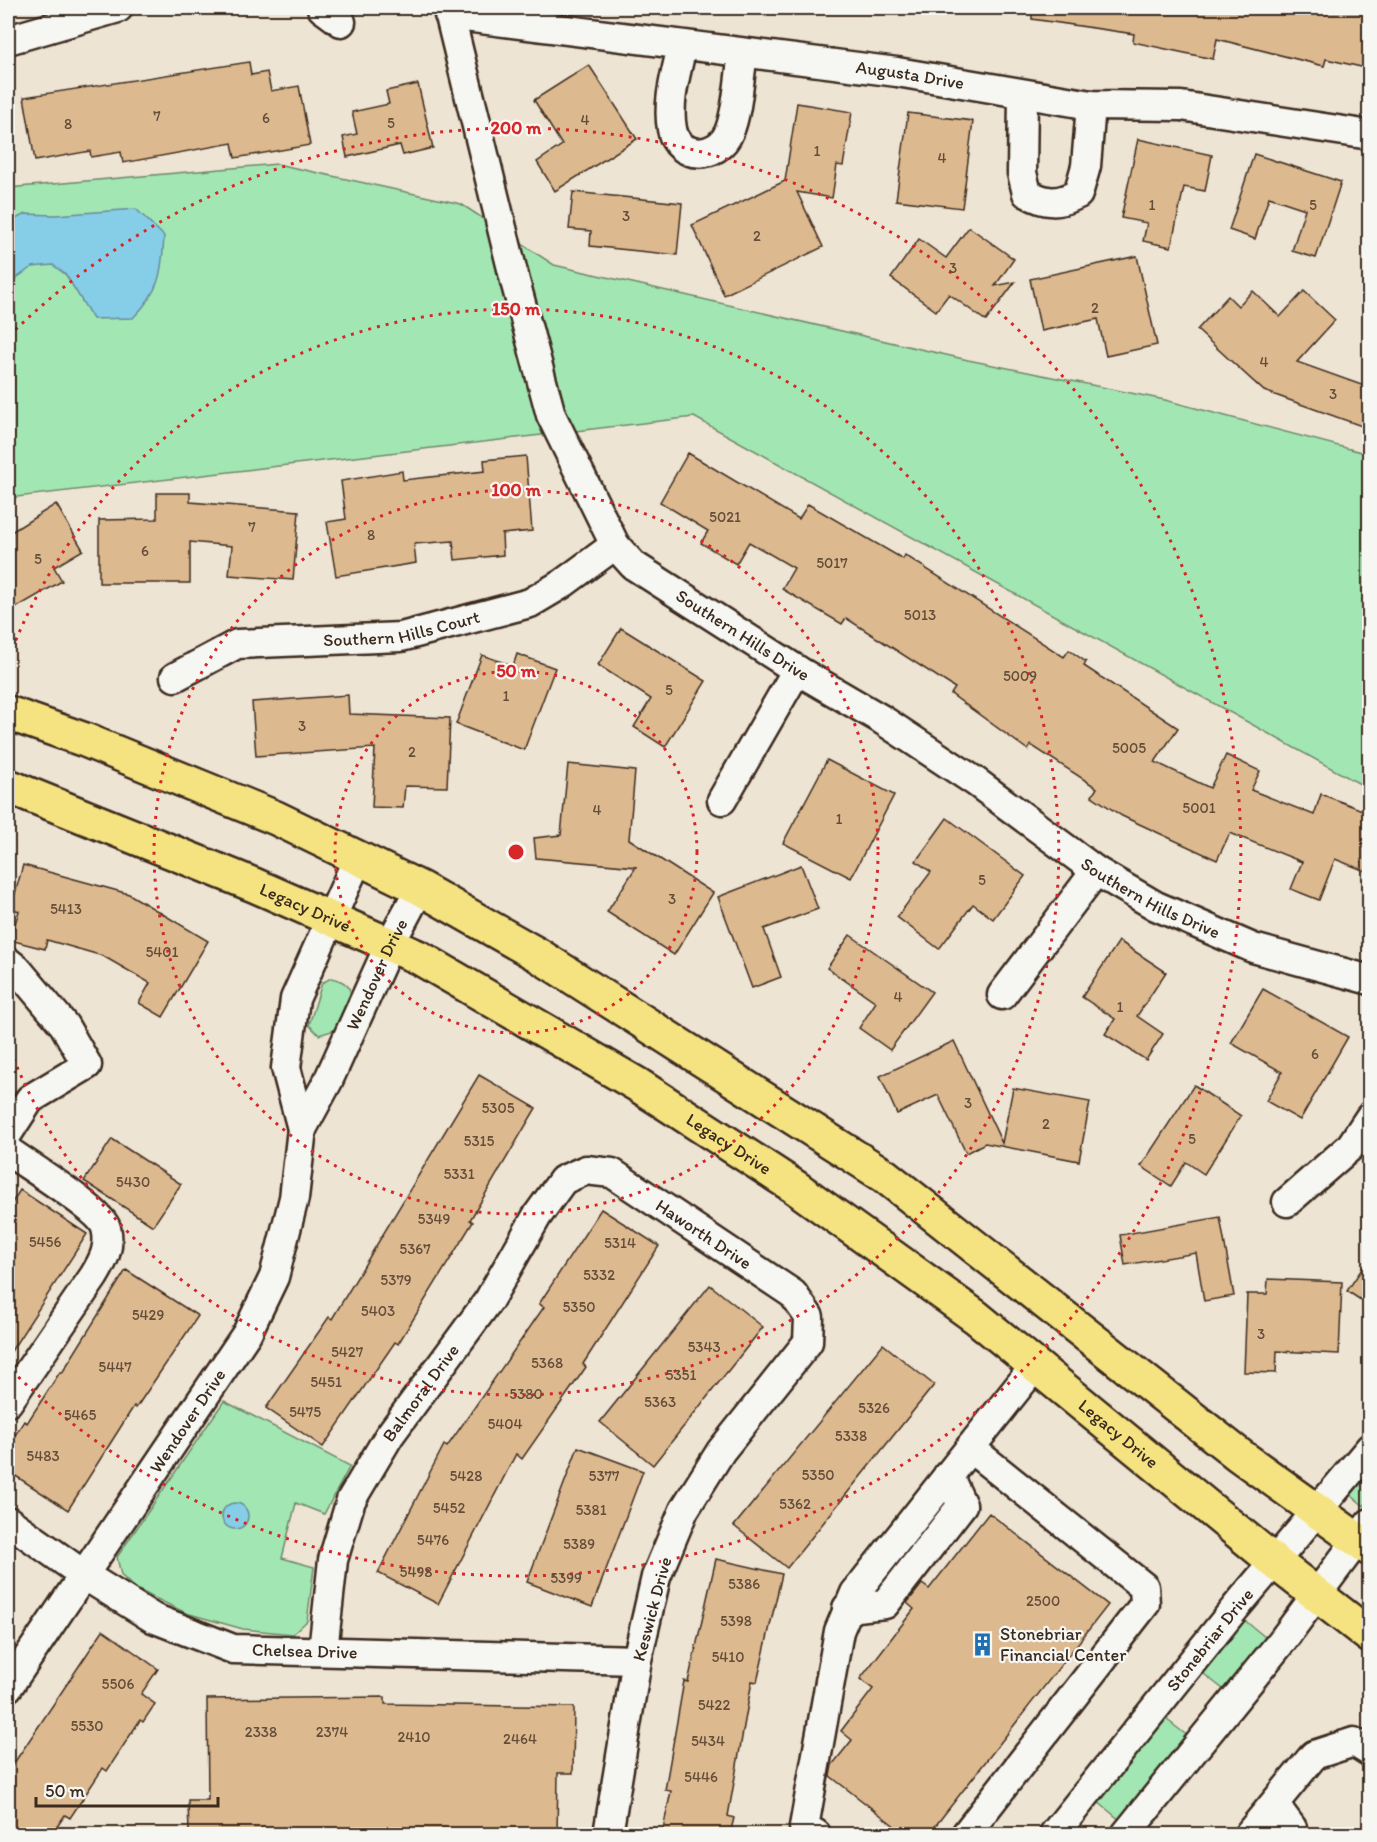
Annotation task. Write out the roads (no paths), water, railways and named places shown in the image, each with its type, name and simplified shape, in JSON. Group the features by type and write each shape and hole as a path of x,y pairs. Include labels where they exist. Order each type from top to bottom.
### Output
{"main road":[{"path":"8,713 85,740 276,818 420,888 548,961 885,1176 1239,1455 1319,1511 1365,1537"},
{"name":"Legacy Drive","path":"8,786 332,919 420,958 638,1085 795,1187 976,1317 1276,1563 1370,1636"}],"street":[{"path":"8,40 118,8"},
{"name":"Augusta Drive","path":"449,11 682,46 897,72 1091,105 1181,106 1370,135"},
{"name":"Southern Hills Drive","path":"449,11 551,415 615,545 633,564 797,670 881,719 976,782 1096,871 1156,906 1253,948 1370,980"},
{"path":"682,46 669,105 672,132 689,151 702,154 720,146 729,131 743,54"},
{"path":"1023,95 1022,173 1027,193 1042,201 1063,202 1078,194 1086,166 1091,105"},
{"name":"Southern Hills Court","path":"175,677 237,644 401,636 530,603 562,584 615,545"},
{"path":"722,800 797,670"},
{"name":"Wendover Drive","path":"302,1129 285,1068 295,999 358,858"},
{"path":"1002,995 1096,871"},
{"name":"Wendover Drive","path":"8,1687 247,1333 274,1277 294,1198 302,1129 352,1032 390,944 420,888"},
{"path":"8,962 17,969 64,1025 87,1065 30,1099 8,1133"},
{"path":"1287,1202 1350,1147 1370,1117"},
{"path":"8,1151 94,1212 105,1225 108,1239 106,1255 94,1276 8,1402"},
{"name":"Haworth Drive","path":"586,1170 612,1173 794,1294 809,1317"},
{"name":"Balmoral Drive","path":"324,1652 333,1560 351,1500 389,1436 489,1300 537,1216 563,1180 586,1170"},
{"name":"Keswick Drive","path":"608,1834 637,1660 656,1577 684,1510 721,1451 808,1342 809,1317"},
{"path":"816,1834 804,1827 839,1631 847,1608 855,1593 1035,1366"},
{"path":"966,1834 1145,1604 1144,1587 970,1448"},
{"name":"Stonebriar Drive","path":"1054,1834 1229,1617 1370,1448"},
{"name":"Chelsea Drive","path":"8,1521 84,1575 153,1618 234,1648 637,1660"},
{"path":"1126,1834 1365,1537"},
{"path":"1249,1834 1314,1755 1354,1742 1370,1752"},
{"path":"1275,1805 1292,1828 1292,1834"}],"water":[{"path":"136,209 164,236 158,281 149,299 133,318 93,319 66,275 53,265 32,267 15,279 8,280 8,223 25,214 55,215"},
{"path":"235,1503 244,1507 248,1516 244,1525 235,1529 226,1525 222,1516 226,1507"}],"place":[{"name":"Stonebriar Financial Center","path":"982,1644"}]}
